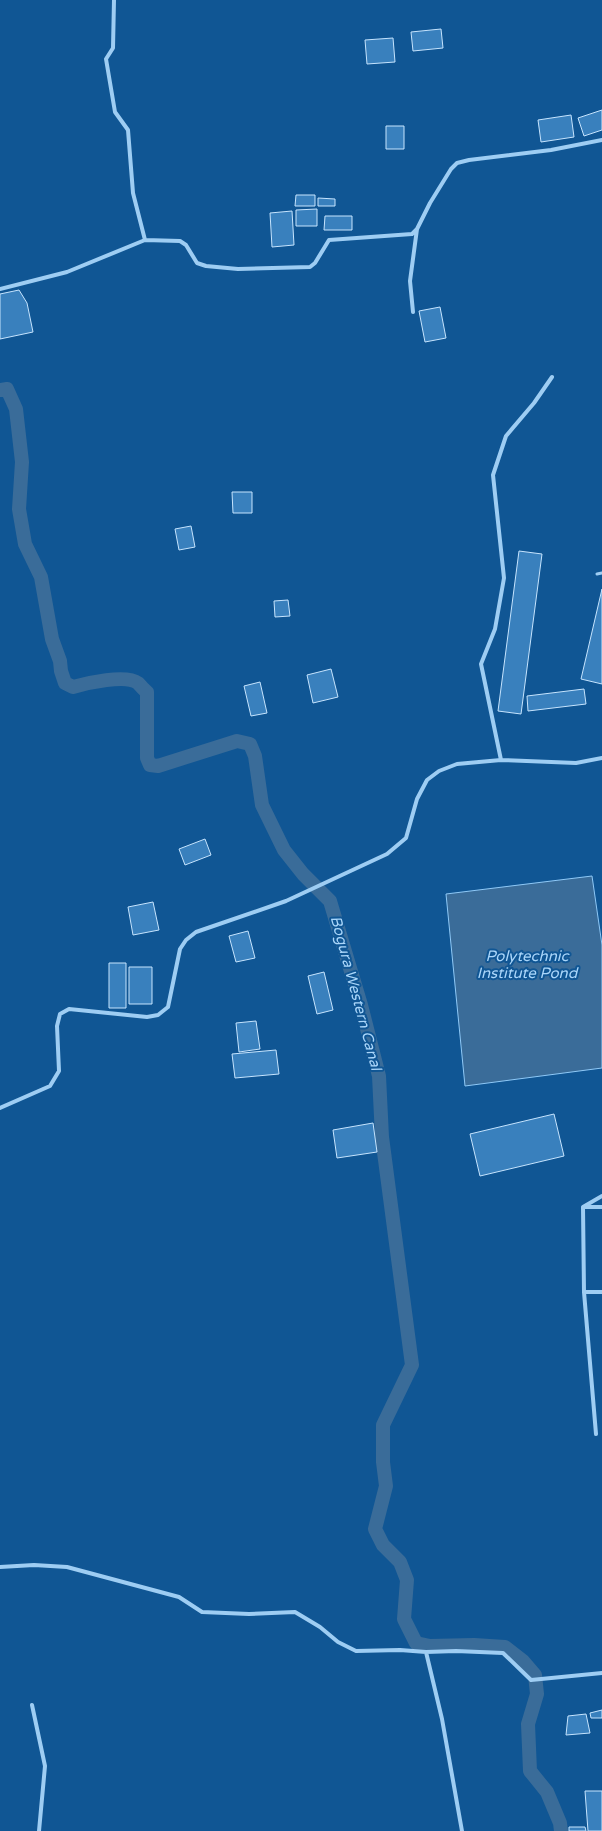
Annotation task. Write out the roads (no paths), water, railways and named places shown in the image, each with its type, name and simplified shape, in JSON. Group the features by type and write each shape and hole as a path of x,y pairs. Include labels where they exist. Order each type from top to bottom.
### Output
{"street":[{"path":"114,0 113,48 106,59 114,112 128,130 133,193 144,240"},
{"path":"413,312 410,281 417,229 430,202 451,169 458,163 469,160 551,150 602,140"},
{"path":"0,289 67,272 144,240 180,241 186,245 197,263 206,266 238,269 310,267 315,263 329,240 412,234 417,229"},
{"path":"501,760 481,664 495,629 504,578 494,476 506,436 552,377"},
{"path":"0,1108 50,1086 59,1071 58,1026 60,1014 69,1009 147,1017 158,1015 168,1007 180,949 186,940 196,932 286,901 387,854 406,838 417,799 427,780 439,771 457,764 501,760 576,763 602,758"},
{"path":"583,1207 602,1196"},
{"path":"583,1207 602,1207"},
{"path":"583,1207 584,1292 596,1434"},
{"path":"584,1292 602,1292"},
{"path":"0,1567 34,1565 67,1566 179,1598 202,1612 248,1614 295,1612 320,1627 338,1642 356,1651 400,1650 426,1652 456,1651 503,1653 532,1680 602,1673"},
{"path":"426,1652 442,1720 462,1831"},
{"path":"32,1705 45,1766 39,1831"}],"lane":[{"path":"598,574 602,573"}],"water":[{"name":"Polytechnic Institute Pond","path":"592,876 602,945 602,1068 465,1086 446,894"}],"waterway":[{"name":"Bogura Western Canal","path":"0,390 7,389 16,409 22,462 19,509 25,544 41,577 52,639 60,661 61,671 65,683 73,687 116,679 132,680 138,683 147,692 147,758 150,765 158,766 237,741 250,744 255,756 262,805 284,850 303,874 330,901 361,1005 379,1076 382,1137 412,1365 383,1425 383,1462 386,1486 375,1529 383,1545 400,1562 407,1580 404,1619 416,1643 430,1646 474,1645 505,1647 523,1661 535,1675 537,1694 528,1724 530,1771 547,1792 560,1823 561,1831"}]}
